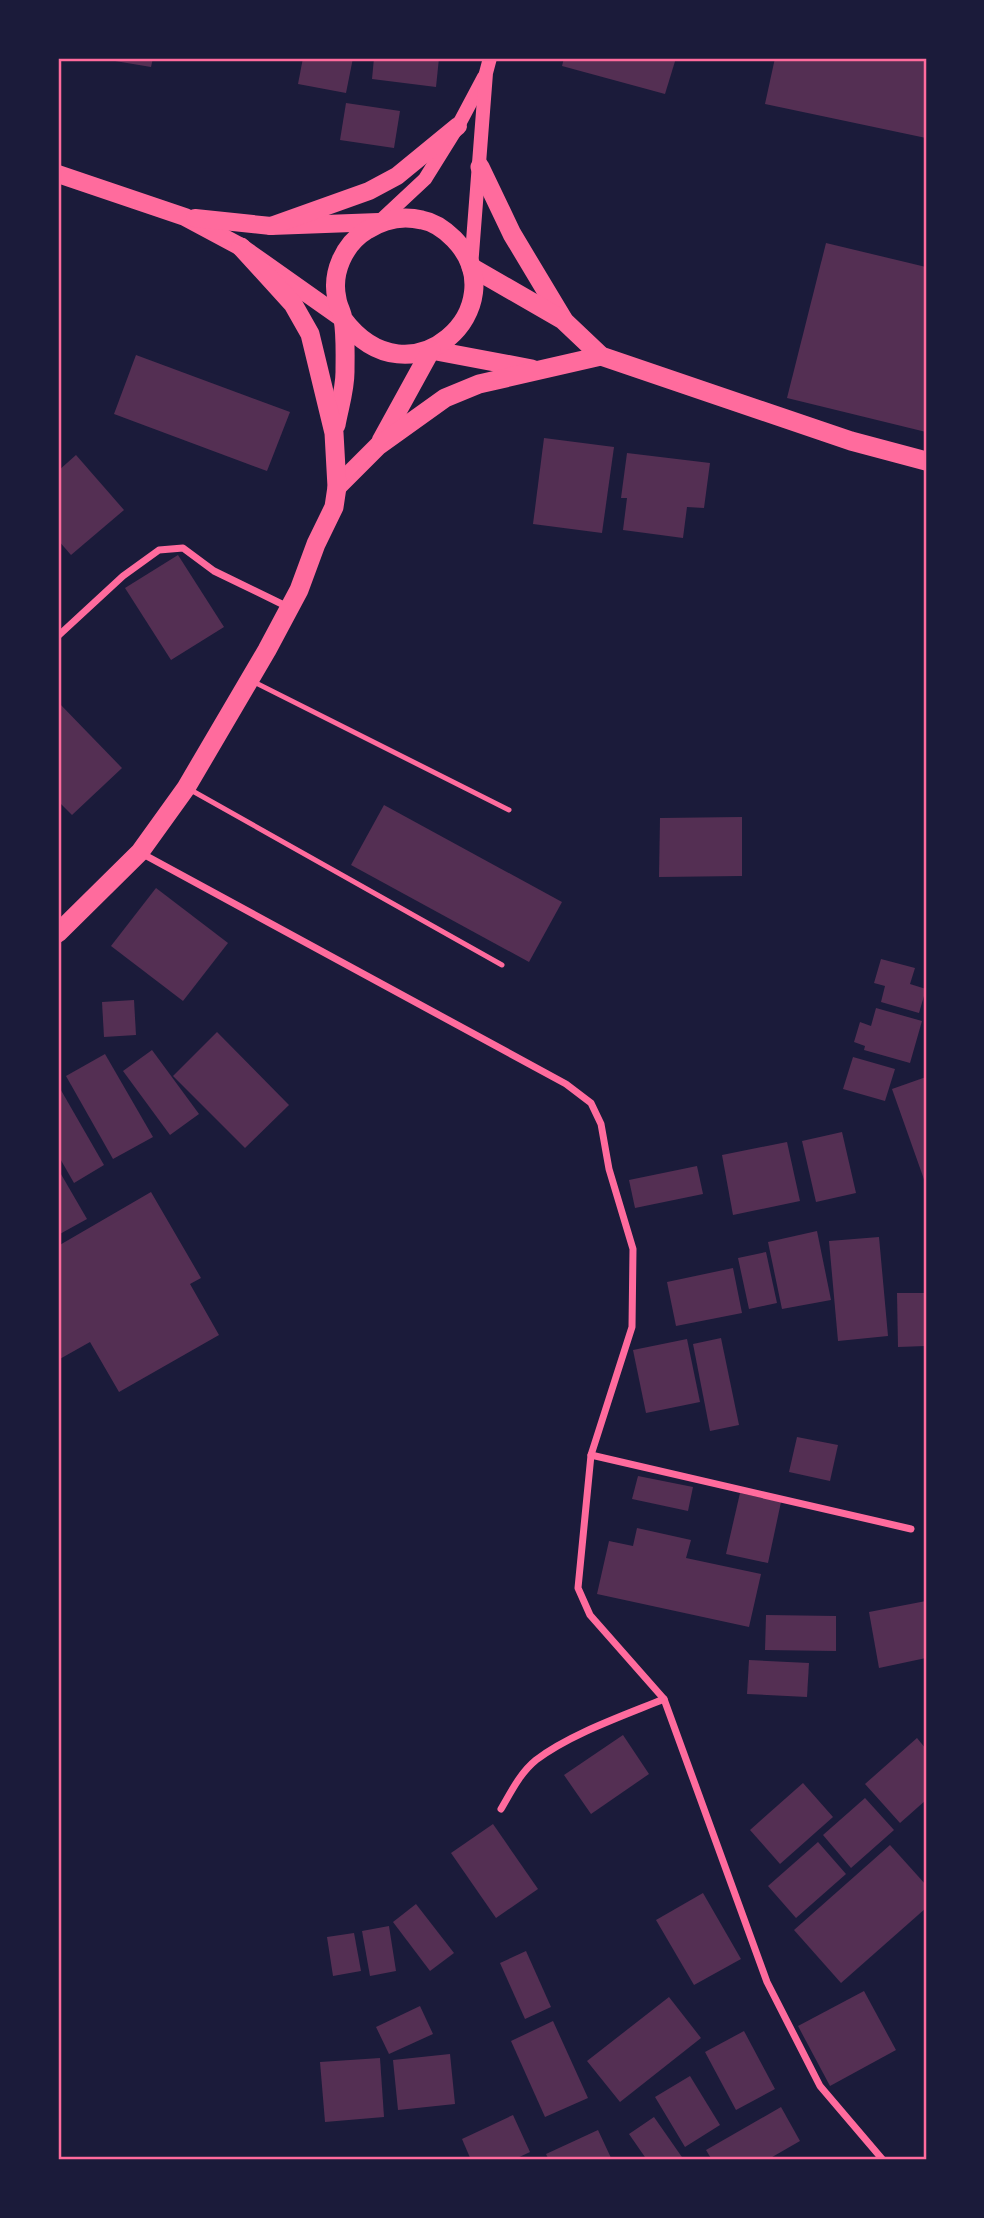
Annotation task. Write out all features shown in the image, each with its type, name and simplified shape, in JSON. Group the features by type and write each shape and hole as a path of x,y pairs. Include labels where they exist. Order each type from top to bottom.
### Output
{"highway":[{"path":"480,167 512,234 563,320"},
{"path":"402,217 425,220 445,230 461,246 471,267 474,287 462,324 448,339 431,350 411,355 381,351 356,336 344,319 336,297 336,274 344,252 359,234 379,222 402,217"},
{"path":"58,933 140,852 186,788 299,590 316,544 334,507 337,487 334,433 310,334 293,304 241,247"},
{"path":"471,267 563,320 601,356 851,441 926,461"},
{"path":"334,433 345,375 344,319"},
{"path":"431,350 543,371"},
{"path":"378,446 431,350"},
{"path":"337,487 378,446 445,398 480,384 601,356"}],"main road":[{"path":"471,267 486,73 490,58"},
{"path":"185,217 271,226 379,222 425,179 458,126 486,73"},
{"path":"271,226 369,191 397,176 458,126"},
{"path":"58,174 185,217 241,247 344,319"}],"street":[{"path":"58,636 123,576 159,550 183,548 214,571 289,607"},
{"path":"140,852 566,1084 591,1103 601,1124 609,1169 633,1249 632,1327 590,1455 578,1588 590,1615 664,1699 767,1982 820,2086 883,2160"},
{"path":"590,1455 911,1528"},
{"path":"501,1809 519,1777 536,1760 612,1720 664,1699"}],"lane":[{"path":"250,680 509,810"},
{"path":"186,788 502,965"}],"building":[{"path":"115,58 153,58 151,67 115,61"},
{"path":"303,58 353,58 346,93 298,84"},
{"path":"374,58 439,58 436,87 372,79"},
{"path":"564,58 676,58 665,94 562,66"},
{"path":"775,58 926,58 926,138 765,104"},
{"path":"346,103 400,111 394,148 340,140"},
{"path":"826,243 926,267 926,432 787,398"},
{"path":"136,355 290,412 267,471 114,414"},
{"path":"544,438 614,447 602,533 533,524"},
{"path":"627,453 710,463 704,508 687,507 683,538 623,530 627,498 621,498"},
{"path":"76,455 124,510 71,555 58,540 58,471"},
{"path":"178,555 224,627 171,660 125,588"},
{"path":"58,702 122,768 72,815 58,801"},
{"path":"384,805 562,902 529,962 351,865"},
{"path":"742,817 742,876 659,877 660,818"},
{"path":"156,888 228,943 183,1001 111,946"},
{"path":"881,959 915,968 910,984 926,989 919,1013 881,1002 885,986 874,983"},
{"path":"134,1000 136,1035 104,1037 102,1002"},
{"path":"876,1008 922,1021 910,1063 864,1050 865,1046 854,1042 860,1022 871,1026"},
{"path":"217,1032 289,1105 245,1148 173,1076"},
{"path":"152,1050 199,1114 170,1135 123,1071"},
{"path":"105,1054 153,1137 113,1159 66,1076"},
{"path":"853,1057 895,1069 885,1101 843,1089"},
{"path":"926,1077 926,1185 892,1089"},
{"path":"58,1085 104,1165 74,1183 58,1155"},
{"path":"842,1132 856,1193 816,1202 802,1141"},
{"path":"787,1142 800,1201 733,1215 722,1155"},
{"path":"697,1166 703,1194 635,1208 629,1180"},
{"path":"58,1169 87,1219 58,1235"},
{"path":"151,1192 201,1278 190,1284 219,1335 119,1392 90,1342 58,1360 58,1246"},
{"path":"817,1231 831,1300 782,1309 768,1242"},
{"path":"879,1237 888,1336 838,1341 829,1241"},
{"path":"766,1252 777,1303 749,1309 738,1258"},
{"path":"733,1268 742,1313 676,1326 667,1282"},
{"path":"897,1293 926,1293 926,1346 898,1347"},
{"path":"721,1338 739,1425 710,1431 693,1344"},
{"path":"687,1339 700,1402 646,1413 633,1350"},
{"path":"797,1437 838,1445 830,1481 789,1472"},
{"path":"638,1476 693,1487 688,1511 632,1499"},
{"path":"740,1493 781,1502 768,1563 726,1554"},
{"path":"637,1528 691,1540 686,1558 761,1574 749,1627 597,1594 609,1541 633,1546"},
{"path":"926,1601 926,1658 879,1668 869,1612"},
{"path":"766,1615 836,1616 836,1651 765,1650"},
{"path":"749,1660 809,1663 807,1697 747,1694"},
{"path":"623,1735 649,1774 591,1814 564,1775"},
{"path":"917,1738 926,1749 926,1800 900,1823 865,1784"},
{"path":"803,1783 833,1817 780,1864 750,1830"},
{"path":"865,1798 894,1830 851,1868 823,1835"},
{"path":"493,1824 538,1889 496,1918 451,1853"},
{"path":"818,1842 846,1874 796,1918 768,1886"},
{"path":"890,1845 926,1885 926,1908 841,1983 794,1930"},
{"path":"703,1893 741,1959 694,1985 656,1920"},
{"path":"416,1904 454,1953 430,1971 393,1922"},
{"path":"389,1926 396,1971 370,1976 362,1931"},
{"path":"354,1933 361,1971 333,1976 327,1937"},
{"path":"526,1951 551,2007 525,2019 500,1963"},
{"path":"864,1991 896,2050 830,2086 798,2026"},
{"path":"669,1997 701,2038 620,2102 587,2061"},
{"path":"420,2006 433,2034 389,2054 376,2027"},
{"path":"553,2021 588,2098 545,2117 511,2041"},
{"path":"744,2031 775,2089 736,2110 705,2052"},
{"path":"450,2054 455,2104 398,2110 393,2060"},
{"path":"380,2058 384,2117 325,2122 320,2062"},
{"path":"690,2076 720,2125 685,2147 655,2097"},
{"path":"781,2107 800,2141 767,2160 712,2160 706,2150"},
{"path":"513,2115 530,2152 513,2160 471,2160 462,2139"},
{"path":"654,2117 684,2160 647,2160 629,2134"},
{"path":"598,2130 612,2160 549,2160 546,2154"}]}
